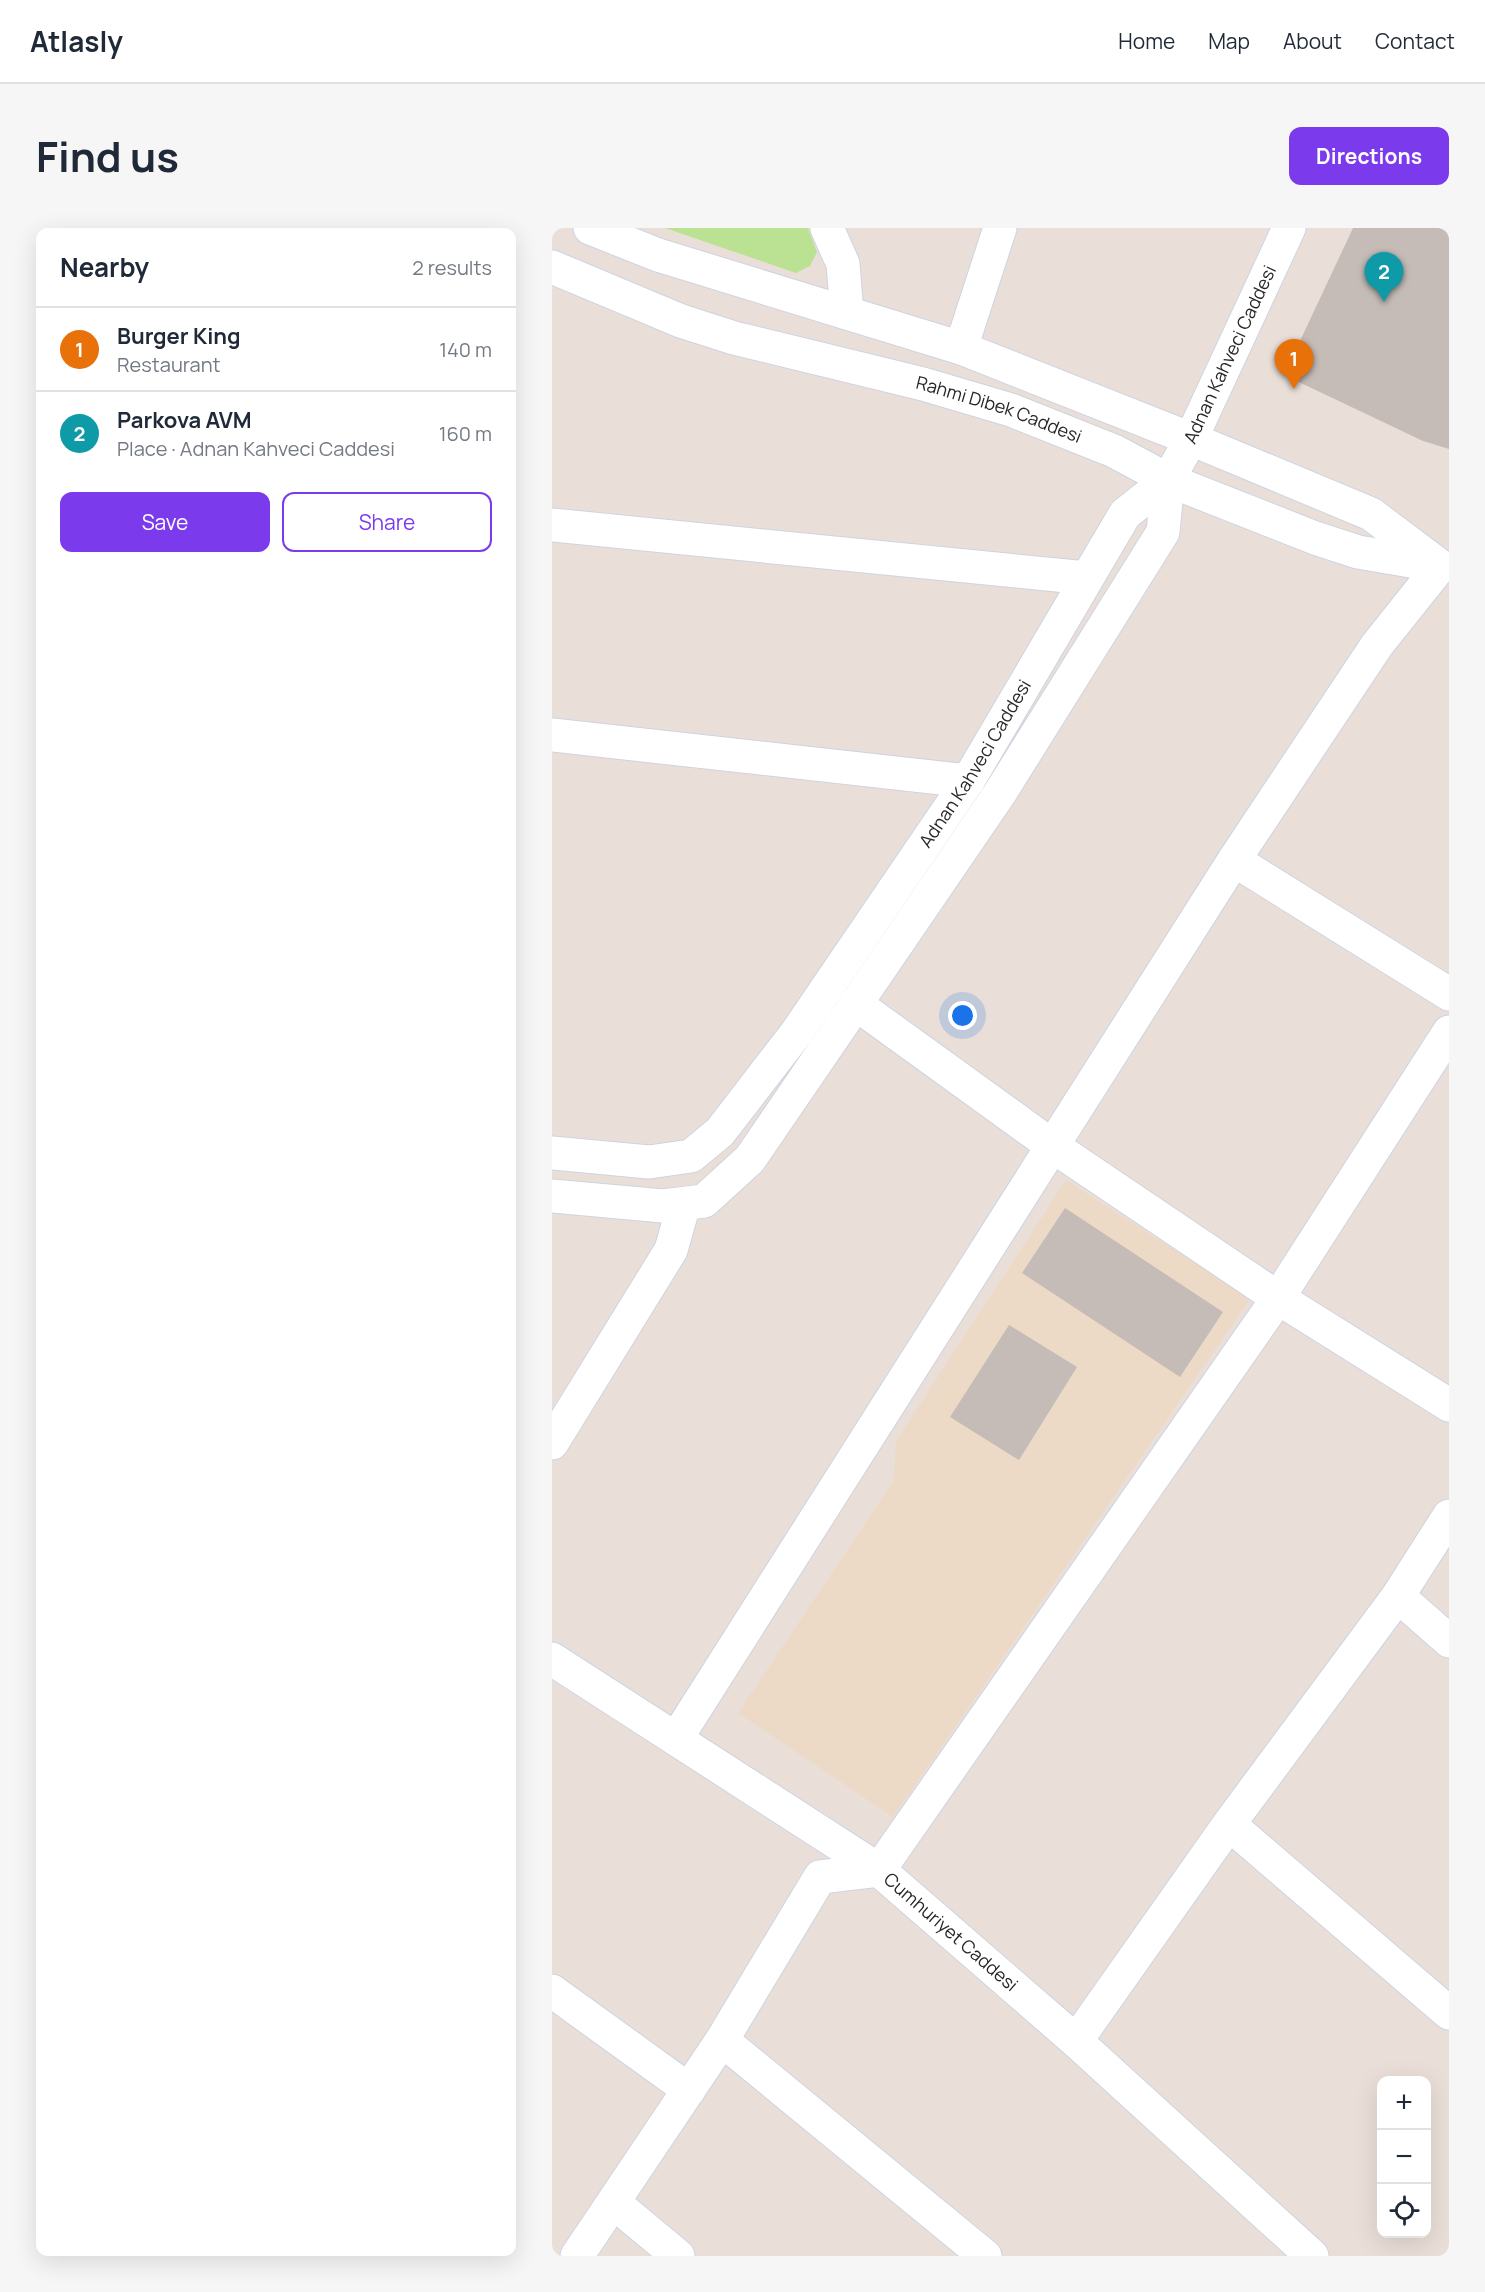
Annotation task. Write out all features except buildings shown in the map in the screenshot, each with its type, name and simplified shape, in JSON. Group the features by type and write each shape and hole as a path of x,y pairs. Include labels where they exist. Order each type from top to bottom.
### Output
{"street":[{"path":"590,228 658,255 961,348 1191,439 1371,514 1446,567 1377,645 1234,860 676,1739"},
{"path":"827,228 843,264 847,313"},
{"path":"961,348 1000,228"},
{"name":"Adnan Kahveci Caddesi","path":"552,1153 649,1162 691,1156 720,1132 797,1032 968,781 1125,514 1168,480 1191,439 1289,228"},
{"name":"Rahmi Dibek Caddesi","path":"552,267 663,314 734,338 923,384 1011,410 1114,451 1168,480 1315,538 1358,552 1446,567"},
{"path":"552,1196 663,1206 704,1201 750,1159 1000,793 1163,532 1168,480"},
{"path":"552,525 1087,578"},
{"path":"552,735 968,781"},
{"path":"1234,860 1449,994"},
{"path":"856,1004 1051,1145 1278,1298 1449,1405"},
{"path":"577,2256 722,2040 820,1878 879,1870 1278,1298 1449,1032"},
{"path":"552,1443 671,1250 684,1204"},
{"path":"1076,2041 1229,1824 1398,1596 1449,1516"},
{"path":"1398,1596 1449,1641"},
{"name":"Cumhuriyet Caddesi","path":"552,1659 879,1870 1076,2041 1312,2256"},
{"path":"1229,1824 1449,2013"},
{"path":"552,1991 688,2090"},
{"path":"722,2040 985,2256"},
{"path":"613,2202 678,2256"}],"shaded area":[{"path":"1066,1180 1250,1299 893,1817 738,1713 894,1480 896,1441"}],"green space":[{"path":"665,228 808,228 817,252 810,266 796,273"}],"place":[{"name":"Parkova AVM","path":"1384,302"},
{"name":"Burger King","path":"1294,389"}]}
